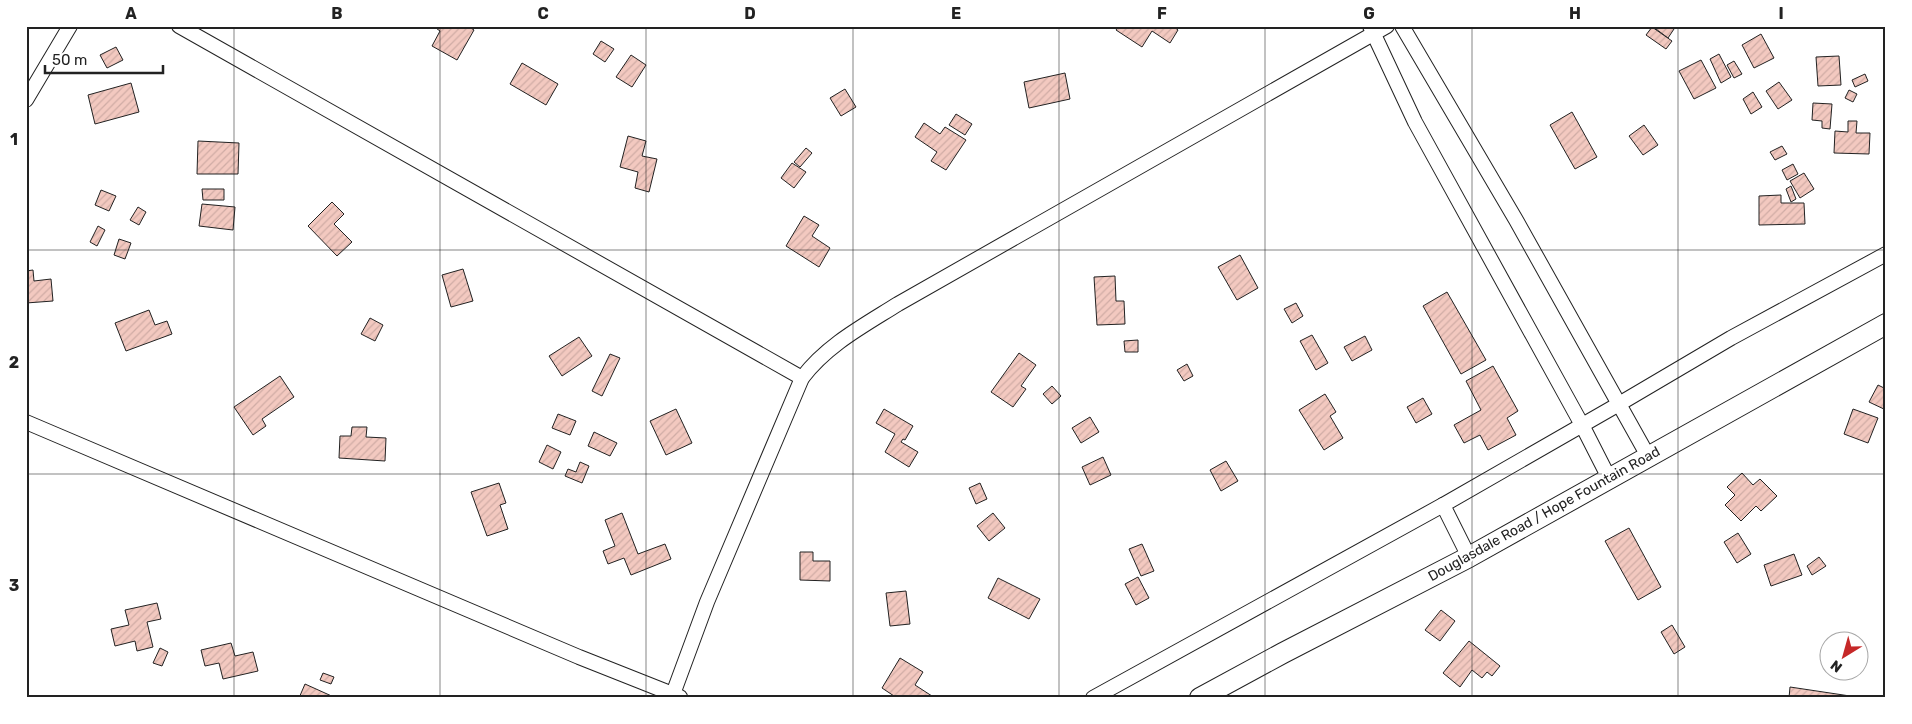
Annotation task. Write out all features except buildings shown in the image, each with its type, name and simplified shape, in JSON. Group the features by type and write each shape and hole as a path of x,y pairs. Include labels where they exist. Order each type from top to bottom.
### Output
{"main road":[{"name":"Douglasdale Road / Hope Fountain Road","path":"1200,698 1469,557 1886,324"}],"street":[{"path":"26,100 70,26"},
{"path":"179,26 802,378"},
{"path":"26,422 579,657 677,696 707,602 802,378 809,367 832,346 898,304 1371,30 1387,26"},
{"path":"1402,26 1516,220 1648,456"},
{"path":"1371,30 1415,122 1582,425 1609,478"},
{"path":"1092,698 1444,505 1731,338 1886,254"},
{"path":"1444,505 1469,557"}]}
